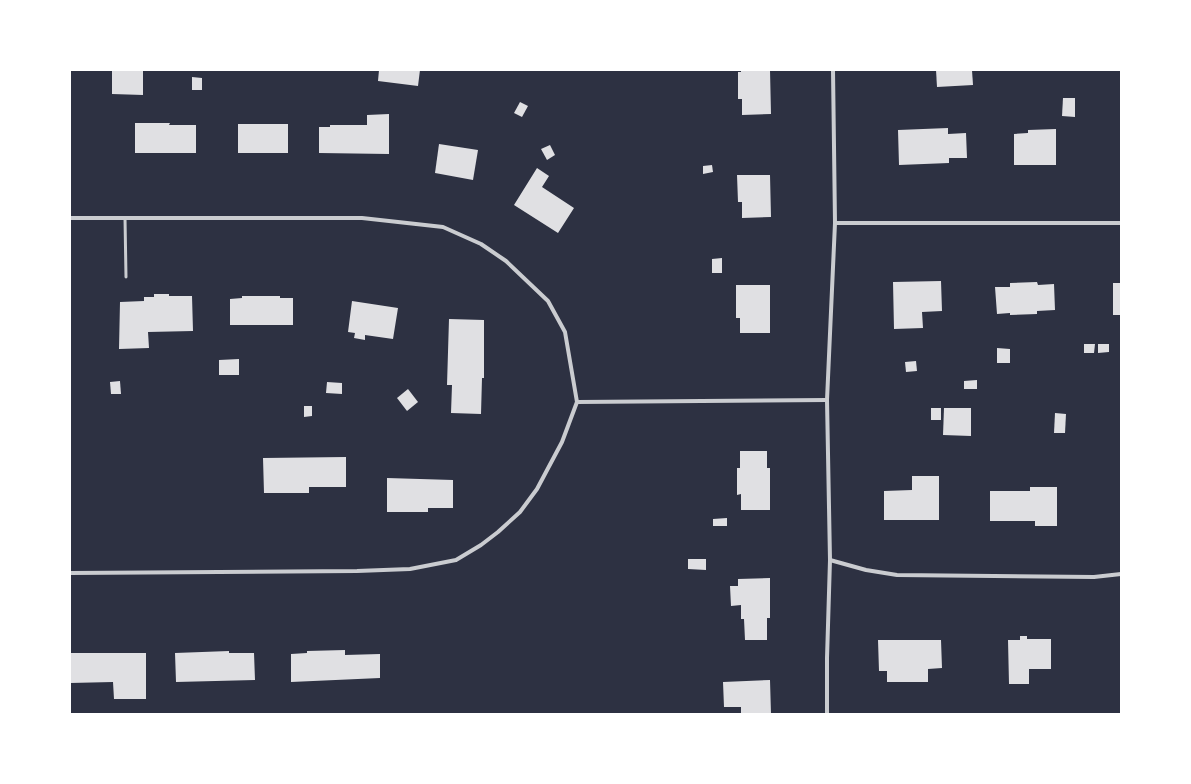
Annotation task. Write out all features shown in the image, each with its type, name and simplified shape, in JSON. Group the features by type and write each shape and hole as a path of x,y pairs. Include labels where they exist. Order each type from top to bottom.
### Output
{"street":[{"path":"827,714 830,560 827,400 835,223 833,70"},
{"path":"70,218 362,218 443,227 481,244 506,261 548,301 565,332 577,402 562,442 532,495 520,512 482,545 456,560 410,569 356,571 70,573"},
{"path":"835,223 1121,223"},
{"path":"577,402 827,400"},
{"path":"830,560 866,570 897,575 1094,577 1121,574"}],"lane":[{"path":"125,218 126,277"}],"building":[{"path":"112,70 143,70 143,95 112,94"},
{"path":"379,70 420,70 418,86 378,81"},
{"path":"741,70 770,70 771,114 742,115 742,99 738,99 738,72 741,72"},
{"path":"936,70 972,70 973,85 937,87"},
{"path":"192,77 202,78 202,90 192,90"},
{"path":"1063,98 1075,98 1075,117 1062,116"},
{"path":"520,102 528,106 522,117 514,113"},
{"path":"389,114 389,154 319,153 319,127 330,127 330,125 367,125 367,115"},
{"path":"135,123 196,125 196,153 135,153"},
{"path":"238,124 288,124 288,153 238,153"},
{"path":"948,128 948,134 966,133 967,158 949,158 949,163 899,165 898,130"},
{"path":"1056,129 1056,165 1014,165 1014,134 1028,133 1028,130"},
{"path":"439,144 478,150 473,180 435,173"},
{"path":"550,145 555,155 547,160 541,149"},
{"path":"712,165 713,172 703,174 703,166"},
{"path":"537,168 549,176 542,187 574,208 558,233 514,205"},
{"path":"737,175 770,175 771,217 742,218 742,202 738,202"},
{"path":"722,258 722,273 712,273 712,259"},
{"path":"941,281 942,311 922,312 923,328 894,329 893,282"},
{"path":"1037,282 1038,285 1054,284 1055,310 1037,311 1037,314 997,314 995,287 1010,287 1010,283"},
{"path":"1113,283 1121,283 1121,315 1113,315"},
{"path":"736,285 770,285 770,333 740,333 740,318 736,318"},
{"path":"154,294 169,294 169,296 192,296 193,331 148,332 149,348 119,349 120,302 144,301 144,297 154,297"},
{"path":"242,296 280,296 280,298 293,298 293,325 230,325 230,299 242,298"},
{"path":"352,301 398,308 393,339 365,335 365,340 354,338 355,333 348,332"},
{"path":"449,319 484,320 484,378 482,378 481,414 451,413 452,385 447,385"},
{"path":"1084,344 1095,344 1094,353 1084,353"},
{"path":"1098,344 1109,344 1109,352 1098,353"},
{"path":"997,348 1010,349 1010,363 997,363"},
{"path":"239,359 239,375 219,375 219,360"},
{"path":"916,361 917,371 906,372 905,362"},
{"path":"977,380 977,389 964,389 964,381"},
{"path":"120,381 121,394 111,394 110,382"},
{"path":"327,382 342,383 342,394 326,393"},
{"path":"408,389 418,402 407,411 397,398"},
{"path":"304,406 312,406 312,416 304,417"},
{"path":"931,408 941,408 941,420 931,420"},
{"path":"944,408 971,408 971,436 943,435"},
{"path":"1055,413 1066,414 1065,433 1054,433"},
{"path":"740,451 767,451 767,468 770,468 770,510 741,510 741,494 737,495 737,468 740,468"},
{"path":"346,457 346,487 309,487 309,493 264,493 263,458"},
{"path":"912,476 939,476 939,520 884,520 884,491 912,490"},
{"path":"387,478 453,480 453,508 428,508 428,512 387,512"},
{"path":"1030,487 1057,487 1057,526 1035,526 1035,521 990,521 990,491 1030,491"},
{"path":"727,518 727,526 713,526 713,519"},
{"path":"688,559 706,559 706,570 688,569"},
{"path":"770,578 770,618 767,618 767,640 745,640 744,619 741,619 741,605 731,606 730,586 738,586 738,579"},
{"path":"1020,636 1027,636 1027,639 1051,639 1051,669 1029,669 1029,684 1009,684 1008,640 1020,640"},
{"path":"878,640 941,640 942,668 928,669 928,682 887,682 887,671 879,671"},
{"path":"345,650 345,655 380,654 380,678 291,682 291,654 307,653 307,651"},
{"path":"229,651 229,653 254,653 255,680 176,682 175,653"},
{"path":"70,653 146,653 146,699 114,699 113,682 70,683"},
{"path":"770,680 771,714 741,714 741,707 724,707 723,682"}]}
